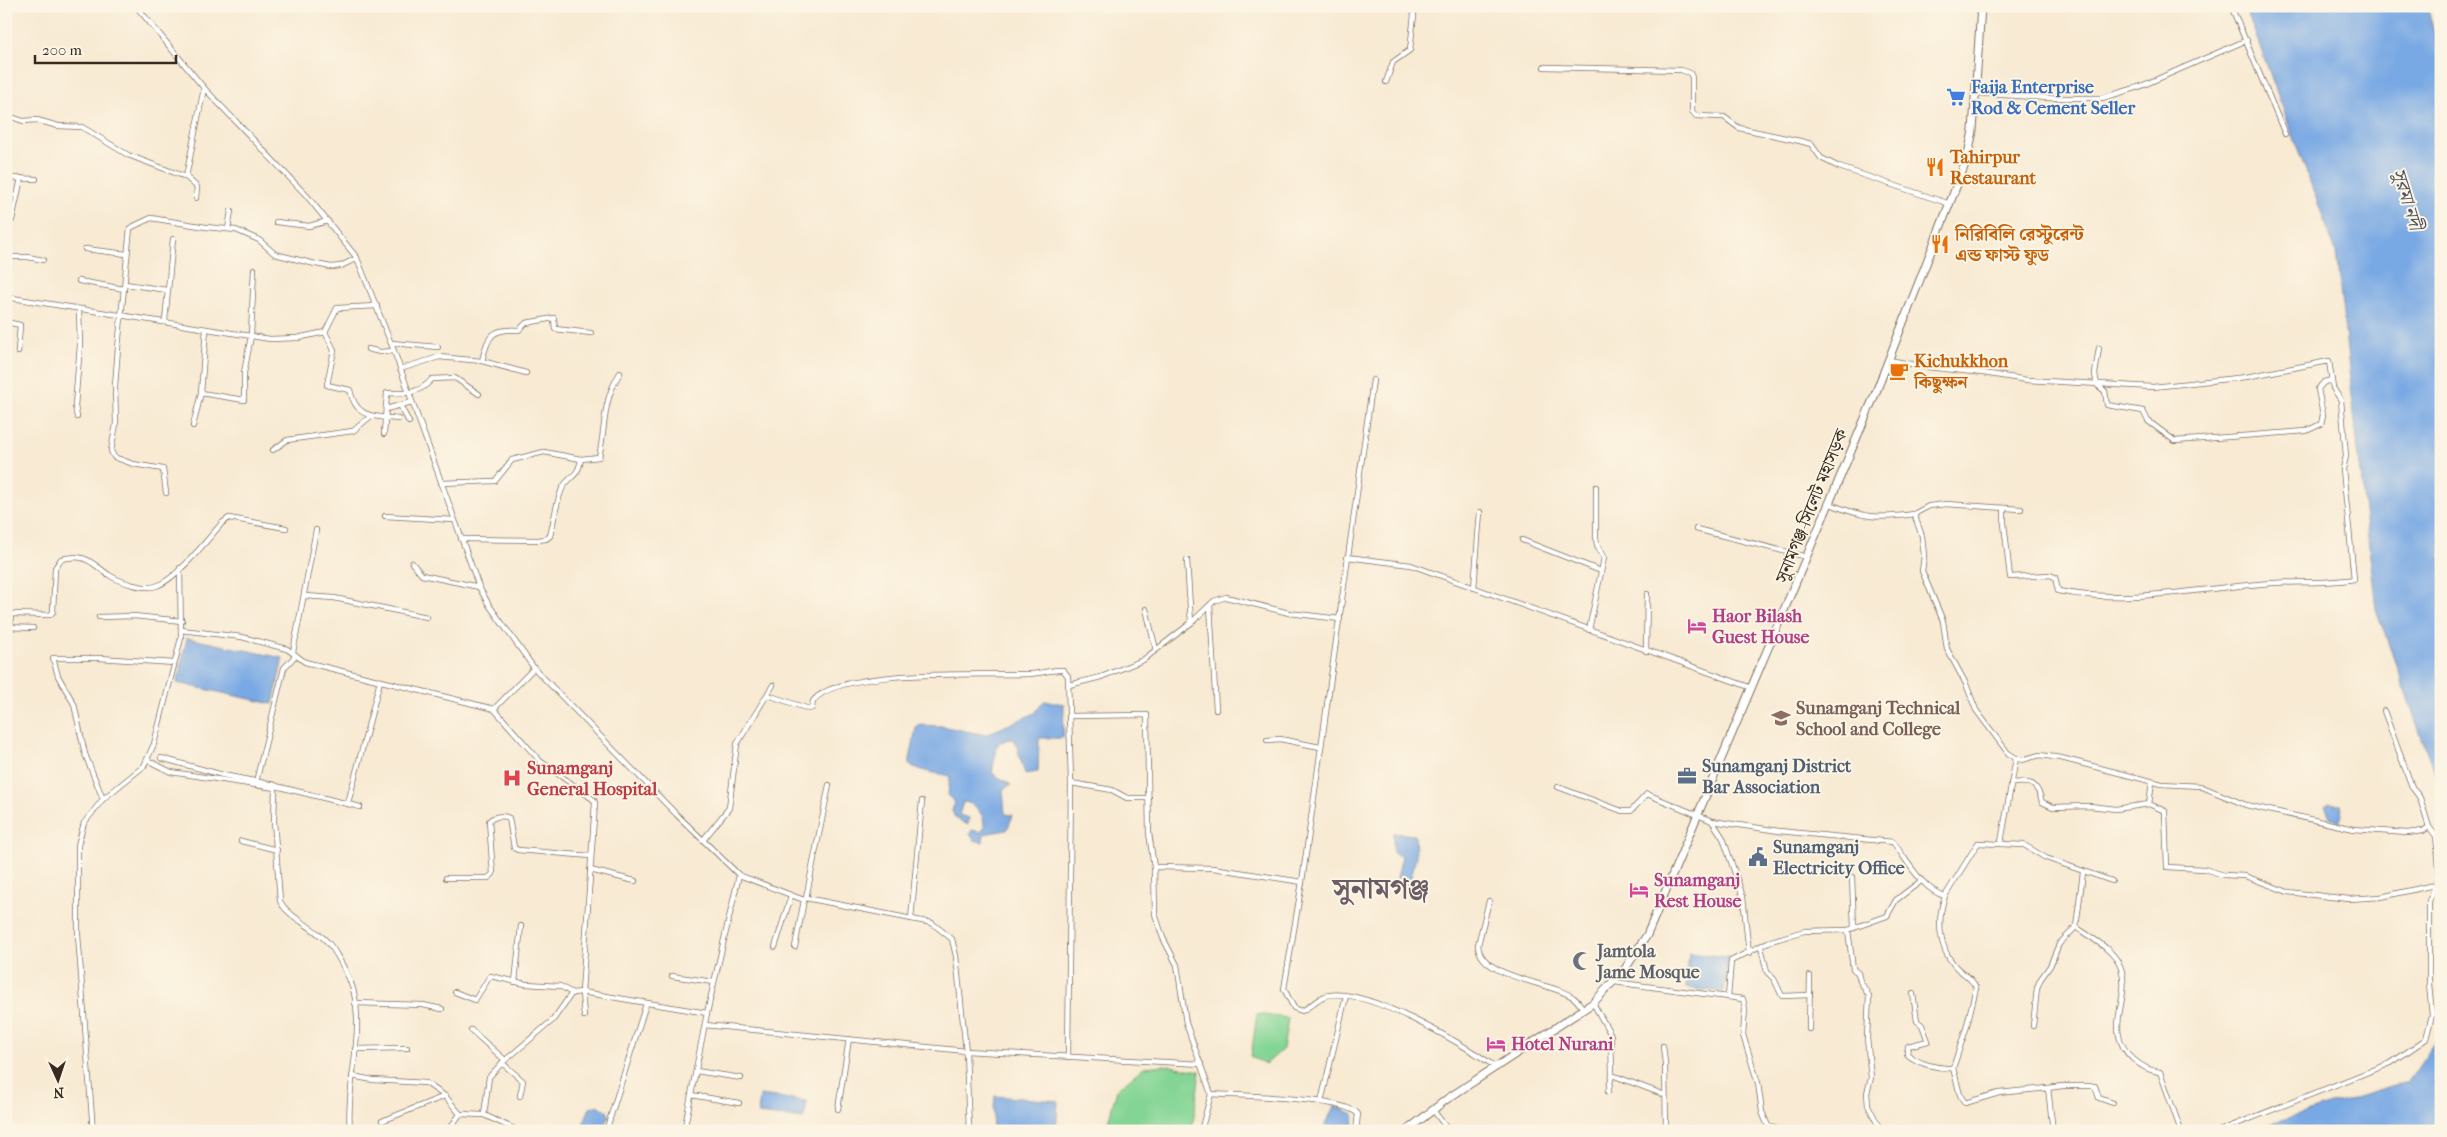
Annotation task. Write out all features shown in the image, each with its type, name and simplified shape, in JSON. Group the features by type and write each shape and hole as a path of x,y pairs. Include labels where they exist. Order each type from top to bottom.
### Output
{"main road":[{"name":"সুনামগঞ্জ-সিলেট মহাসড়ক","path":"1406,1131 1433,1110 1593,1003 1614,982 1647,935 1889,360 1967,159 1976,93 1981,6"}],"street":[{"path":"136,6 204,88 307,196 357,258 394,351 440,484 479,587 489,605 534,668 676,814 704,839 739,875 791,896 932,923 952,939 956,956 966,1051 970,1131"},
{"path":"1386,82 1393,62 1410,50 1414,15 1412,6"},
{"path":"2231,6 2284,134"},
{"path":"2438,6 2441,22"},
{"path":"1976,93 2048,98 2102,98 2139,87 2246,40"},
{"path":"1544,67 1681,70 1690,73 1692,77 1692,111 1696,116 1724,117 1739,128 1811,144 1821,158 1839,167 1950,204"},
{"path":"186,177 204,88"},
{"path":"6,115 23,121 37,120 58,126 82,127 128,154 186,177 197,187 196,198"},
{"path":"6,178 36,179"},
{"path":"6,222 12,220 22,178"},
{"path":"228,229 231,211"},
{"path":"166,493 163,469 133,464 114,457 111,451 116,424 115,386 130,228 150,218 236,230 258,240 276,254 290,259 331,267 341,266 357,258"},
{"path":"276,222 309,226 328,221"},
{"path":"165,321 173,239"},
{"path":"85,248 127,254"},
{"path":"6,257 28,257 43,260"},
{"path":"202,393 244,400 244,374 251,336 254,269"},
{"path":"80,281 167,290"},
{"path":"6,296 270,339 297,338 325,332"},
{"path":"325,332 337,308 377,306"},
{"path":"77,417 74,406 80,345 78,309"},
{"path":"482,362 488,338 501,329 519,330 526,323 554,318 556,329 591,333"},
{"path":"6,322 20,325 18,352"},
{"path":"193,426 202,393 206,329"},
{"path":"325,332 334,350 327,385 350,390 352,403 363,413 371,416 398,419"},
{"path":"391,343 438,347"},
{"path":"2099,348 2095,374 2097,385 2105,391 2107,405 2142,411 2148,421 2174,441 2306,431 2321,424 2324,415 2318,389 2324,382 2332,380"},
{"path":"368,349 380,352 394,351"},
{"path":"400,369 439,357 482,362 526,373"},
{"path":"1889,360 2027,380 2153,387 2246,377 2329,361 2333,388 2341,400 2346,456 2343,469 2354,579 2337,582 2274,583 2126,596 2083,595 2058,591 2055,577 2050,575 2010,577 2004,508"},
{"path":"440,484 495,482 512,460 544,452 581,459 599,457 606,403 610,388 620,373"},
{"path":"384,434 387,393 409,394 428,384 432,379 455,378 479,394"},
{"path":"1373,380 1302,882 1284,989 1294,1008 1302,1011 1324,996 1358,997 1427,1025 1462,1044 1496,1067"},
{"path":"386,409 413,404"},
{"path":"400,407 409,422"},
{"path":"273,450 287,440 353,431 371,416"},
{"path":"461,539 546,539 550,536 563,487 575,477 581,459"},
{"path":"1589,630 1604,558 1597,546 1596,538 1596,487"},
{"path":"1828,503 1867,517 1884,518 1914,514 1929,506 1946,504 2021,509"},
{"path":"1474,588 1480,512"},
{"path":"1914,514 1922,536 1924,556 1922,571 1943,621 1947,649 1966,684 1976,710 2008,753 2016,758 2022,760 2040,755 2061,758 2152,782 2200,786 2246,805 2354,829 2407,833 2422,831 2429,827"},
{"path":"384,516 454,520"},
{"path":"33,628 9,627 9,614 50,615 53,612 55,568 61,559 72,557 90,559 110,576 148,588 158,586 180,568 229,518 286,528"},
{"path":"1696,529 1807,557"},
{"path":"256,782 284,668 294,654 316,530"},
{"path":"1522,540 1601,571"},
{"path":"1347,557 1411,565 1752,688"},
{"path":"1187,560 1191,624"},
{"path":"412,563 422,575 479,587"},
{"path":"93,1131 78,935 78,845 84,823 103,799 138,772 147,760 154,744 182,630 180,568"},
{"path":"1646,651 1647,594"},
{"path":"305,596 334,598 427,617"},
{"path":"1069,685 1101,677 1144,660 1191,624 1214,601 1226,597 1289,613 1340,619"},
{"path":"1210,605 1216,710"},
{"path":"1146,609 1156,650"},
{"path":"99,616 134,616 182,621"},
{"path":"182,630 242,637 294,654 305,662 494,709 540,761 594,800 582,992 584,1016"},
{"path":"103,799 85,754 74,704 58,676 53,658 99,658 174,663"},
{"path":"494,709 534,668"},
{"path":"768,695 809,709 812,708 812,700 823,692 855,682 908,677 1031,674 1064,670 1068,676 1069,685 1071,782 1068,1056"},
{"path":"348,803 380,681"},
{"path":"704,839 730,808 737,744 773,685"},
{"path":"2219,1131 2391,1063 2426,1038 2432,1015 2429,984 2429,901 2434,885 2440,878 2436,836 2429,827 2420,798 2412,787 2384,711"},
{"path":"1069,716 1147,715 1149,833 1154,867 1155,914 1163,938 1177,965 1186,1023 1211,1094 1201,1131"},
{"path":"1268,740 1280,739 1320,747"},
{"path":"161,758 223,775 360,807"},
{"path":"2001,842 2016,758"},
{"path":"147,760 172,772 276,787"},
{"path":"1071,782 1112,790 1127,798 1149,798"},
{"path":"2012,783 2029,782 2038,788 2042,802 2053,807 2090,806 2116,809 2149,804 2165,812 2167,867 2204,868 2224,875 2245,876 2288,892 2349,899 2381,898 2434,885"},
{"path":"2149,804 2152,782"},
{"path":"795,947 829,785"},
{"path":"276,787 274,821 280,901 282,906 327,941 350,982 355,1003 355,1049 350,1131"},
{"path":"1558,787 1622,811 1631,811 1647,794 1699,814 1712,822 1723,838 1740,885 1745,909 1749,954"},
{"path":"911,919 922,801"},
{"path":"446,878 488,878 493,874 488,830 489,821 492,818 505,816 509,818 514,848 518,850 591,856"},
{"path":"1712,822 1779,831 1893,842 1927,888 1945,896"},
{"path":"241,841 277,850"},
{"path":"2112,881 2046,858 2024,845 2001,842 1976,844 1945,896 1940,933 1946,953 1955,966 1969,977 1976,988 1966,1029 1953,1068 1960,1095 1965,1103 1999,1093 2062,1086 2095,1086 2099,1098 2113,1103"},
{"path":"1154,867 1213,868 1302,882"},
{"path":"590,870 635,882"},
{"path":"2033,1026 2037,988 2040,980 2050,966 2059,944 2076,927 2083,872"},
{"path":"684,1131 707,1013 739,875"},
{"path":"1852,877 1854,928"},
{"path":"1728,997 1731,961 1749,954 1761,946 1804,931 1848,930 1887,916 1896,900 1921,881"},
{"path":"775,947 791,896"},
{"path":"1489,902 1478,945 1478,949 1486,960 1506,974 1573,997 1584,1010"},
{"path":"515,982 521,926"},
{"path":"2076,927 2106,948 2121,968 2123,986 2118,1038 2131,1057 2142,1067 2160,1072 2181,1131"},
{"path":"1848,930 1854,969 1858,973 1860,981 1869,996 1867,1038 1871,1078 1867,1093 1868,1105 1881,1131"},
{"path":"1761,946 1767,972 1774,979 1782,996 1810,995"},
{"path":"455,992 475,1000 490,976 515,982 560,986 572,993 582,992 707,1013"},
{"path":"672,976 714,982"},
{"path":"1809,1028 1810,976"},
{"path":"1614,982 1743,999 1745,1010 1743,1035 1758,1083 1762,1112 1768,1126 1783,1131"},
{"path":"484,1115 489,1077 553,1020 572,993"},
{"path":"1913,994 1917,1021 1922,1025 1928,1042 1908,1046 1907,1054 1914,1060 1942,1069 1953,1068"},
{"path":"1321,1102 1346,996"},
{"path":"355,1003 423,1005 442,1009"},
{"path":"1593,1003 1611,1035 1612,1075 1608,1092"},
{"path":"606,1131 646,1004"},
{"path":"706,1025 966,1051 1201,1064"},
{"path":"471,1030 524,1081 520,1096"},
{"path":"838,1109 849,1039"},
{"path":"1663,1046 1666,1131"},
{"path":"355,1049 407,1048"},
{"path":"696,1072 741,1078"},
{"path":"1612,1075 1664,1095"},
{"path":"352,1076 373,1080 426,1083 445,1096 460,1114 484,1115 518,1131"},
{"path":"2048,1088 2054,1131"},
{"path":"1211,1094 1321,1102 1343,1106 1358,1114 1356,1131"},
{"path":"692,1095 739,1103"},
{"path":"382,1121 445,1096"},
{"path":"1433,1110 1449,1131"},
{"path":"448,1131 460,1114"},
{"path":"234,1128 255,1131"}],"green space":[{"path":"1257,1014 1288,1018 1283,1049 1266,1064 1251,1057"},
{"path":"1165,1065 1200,1071 1192,1131 1109,1131 1108,1122 1117,1089 1144,1067"}],"water":[{"name":"সুরমা নদী","path":"2245,6 2427,6 2441,59 2441,791 2376,609 2336,252"},
{"path":"187,638 283,658 273,704 177,683"},
{"path":"1044,701 1064,704 1063,738 1039,738 1038,772 1025,774 1015,740 1009,739 998,743 992,773 1011,785 1003,789 1005,814 1013,815 1007,830 984,834 983,842 974,840 970,834 972,830 980,832 984,829 982,815 973,805 963,802 959,815 969,818 968,825 955,818 952,810 955,803 948,796 950,776 925,771 909,765 916,728 920,725 941,726 985,735 1035,713"},
{"path":"2329,803 2341,805 2343,815 2340,823 2330,817 2325,805"},
{"path":"1393,833 1415,835 1416,857 1408,889 1395,887 1402,856 1393,853"},
{"path":"1689,953 1728,957 1724,992 1686,988"},
{"path":"2441,1034 2441,1131 2245,1131 2408,1082"},
{"path":"760,1095 807,1101 804,1119 758,1114"},
{"path":"995,1096 1058,1101 1056,1131 992,1131"},
{"path":"598,1105 607,1111 609,1116 603,1131 580,1131 590,1108"},
{"path":"1334,1106 1354,1114 1353,1127 1349,1131 1323,1131"}],"place":[{"name":"Faija Enterprise Rod & Cement Seller","path":"1956,97"},
{"name":"Tahirpur Restaurant","path":"1935,167"},
{"name":"নিরিবিলি রেস্টুরেন্ট এন্ড ফাস্ট ফুড","path":"1940,244"},
{"name":"Kichukkhon কিছুক্ষন","path":"1899,371"},
{"name":"Haor Bilash Guest House","path":"1697,626"},
{"name":"Sunamganj Technical School and College","path":"1781,718"},
{"name":"Sunamganj District Bar Association","path":"1687,776"},
{"name":"Sunamganj General Hospital","path":"512,778"},
{"name":"Sunamganj Electricity Office","path":"1758,857"},
{"name":"Sunamganj Rest House","path":"1639,890"},
{"name":"Jamtola Jame Mosque","path":"1582,961"},
{"name":"Hotel Nurani","path":"1496,1044"}],"district":[{"name":"সুনামগঞ্জ","path":"1381,888"}]}
